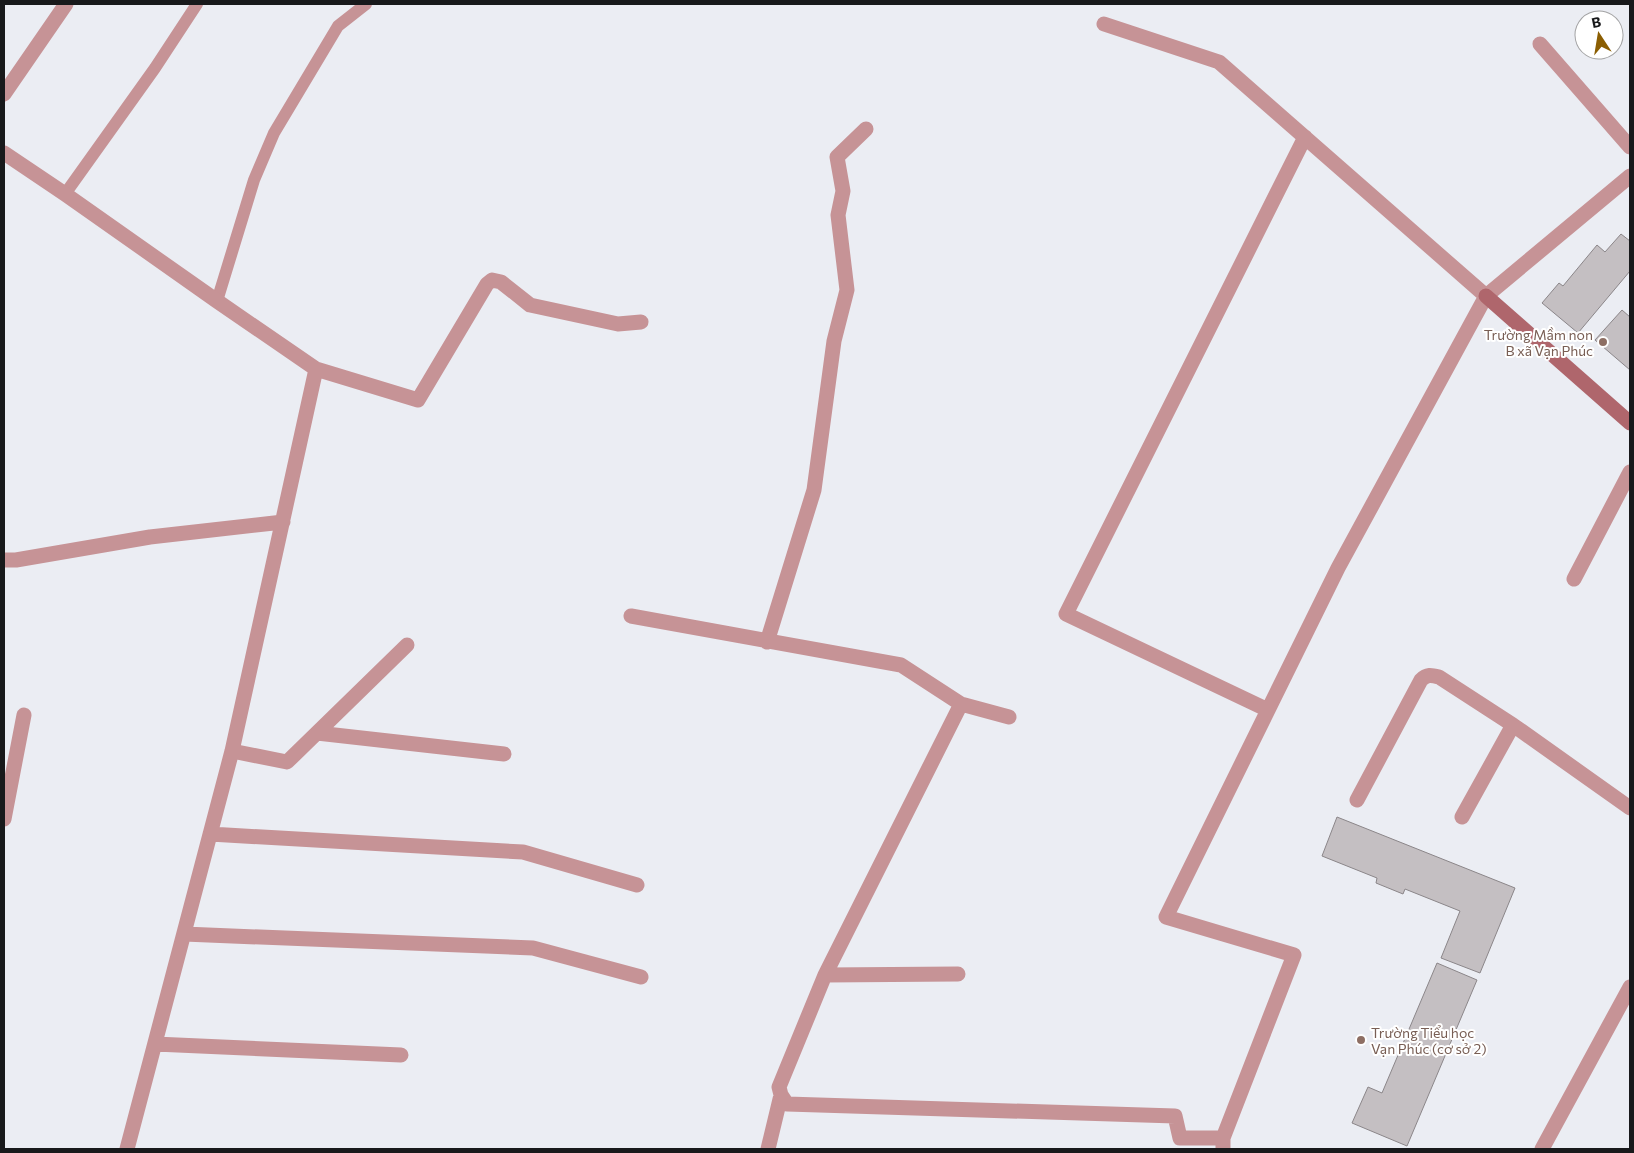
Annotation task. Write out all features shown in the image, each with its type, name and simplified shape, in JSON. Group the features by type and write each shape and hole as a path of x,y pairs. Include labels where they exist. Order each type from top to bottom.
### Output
{"street":[{"path":"4,94 66,4"},
{"path":"1104,24 1219,62 1630,423"},
{"path":"1540,44 1630,147"},
{"path":"767,642 814,490 834,341 847,290 838,215 843,191 837,157 866,129"},
{"path":"1268,710 1066,614 1304,137"},
{"path":"4,154 65,194 316,368 418,400 492,280 500,282 530,305 618,324 641,322"},
{"path":"960,704 825,975 779,1087 781,1095 787,1104 1175,1116 1180,1138 1223,1143 1294,955 1166,917 1338,568 1486,296 1630,176"},
{"path":"127,1149 232,751 316,368"},
{"path":"1574,579 1630,472"},
{"path":"4,560 16,560 150,537 282,522"},
{"path":"631,616 901,666 960,704 1009,717"},
{"path":"232,751 287,762 407,645"},
{"path":"1357,800 1421,680 1425,676 1431,675 1439,677 1513,725 1630,808"},
{"path":"4,819 24,715"},
{"path":"1462,817 1513,725"},
{"path":"317,733 504,754"},
{"path":"210,834 523,852 637,885"},
{"path":"184,934 533,948 641,977"},
{"path":"825,975 958,974"},
{"path":"1542,1149 1630,987"},
{"path":"155,1044 401,1054"},
{"path":"768,1149 781,1095"}],"lane":[{"path":"65,194 155,68 197,4"},
{"path":"217,301 254,180 274,133 338,26 366,4"}],"building":[{"path":"1621,234 1630,241 1630,271 1578,333 1542,303 1559,283 1563,286 1597,245 1605,252"},
{"path":"1622,310 1630,317 1630,370 1595,340"},
{"path":"1337,817 1515,888 1480,973 1441,958 1460,911 1405,889 1403,894 1376,883 1377,878 1322,856"},
{"path":"1437,963 1477,980 1407,1146 1352,1123 1368,1087 1382,1093"}],"place":[{"name":"Trường Mầm non B xã Vạn Phúc","path":"1603,342"},
{"name":"Trường Tiểu học Vạn Phúc (cơ sở 2)","path":"1361,1040"}]}
